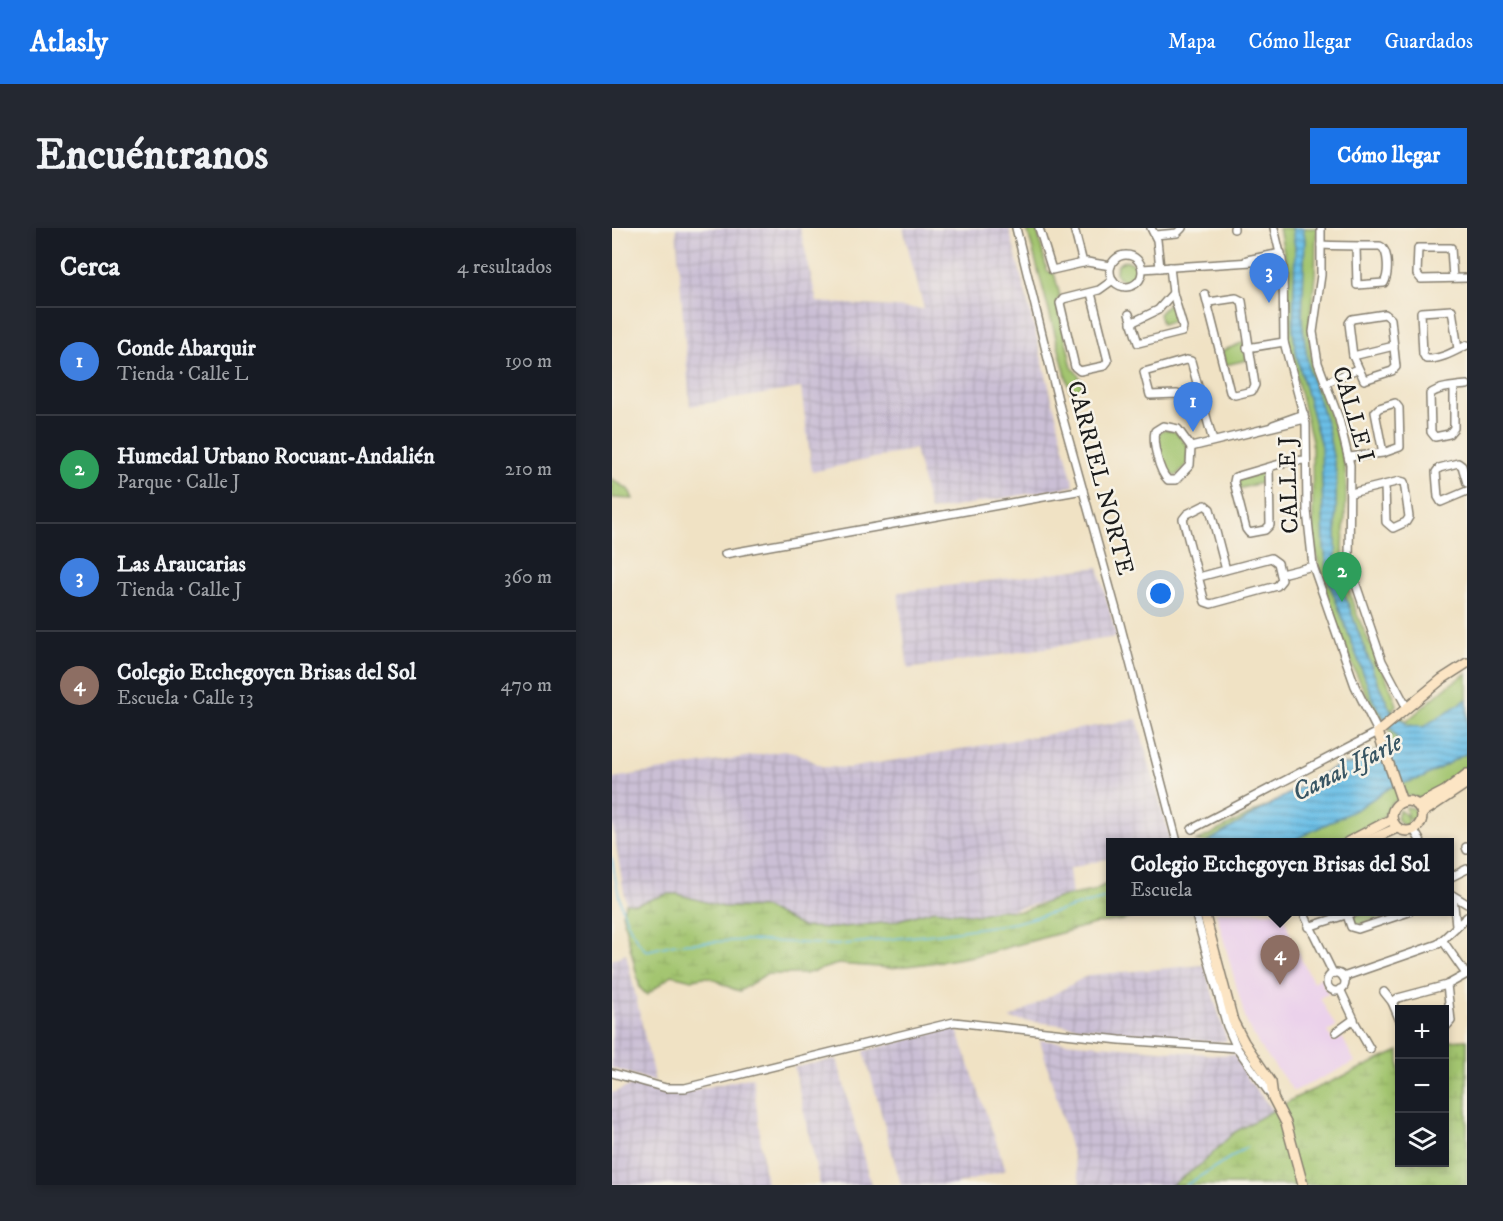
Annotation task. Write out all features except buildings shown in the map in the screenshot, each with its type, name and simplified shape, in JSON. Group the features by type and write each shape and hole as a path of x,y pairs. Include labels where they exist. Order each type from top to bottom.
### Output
{"street":[{"name":"CARRIEL NORTE","path":"1016,228 1175,838"},
{"path":"1039,228 1050,269 1057,270 1096,262 1111,266"},
{"path":"1074,228 1083,263"},
{"path":"1160,268 1153,231 1177,233 1182,228"},
{"name":"CALLE J","path":"1274,228 1282,256 1284,342 1305,417 1307,510 1313,566 1355,686 1378,732"},
{"name":"CALLE I","path":"1321,228 1321,275 1313,332 1316,356 1340,419 1349,457 1351,493 1347,543 1351,574 1382,661 1404,710"},
{"path":"1321,245 1356,246 1384,248 1387,277 1384,283 1361,286 1356,284 1356,246"},
{"path":"1453,278 1452,252 1449,247 1418,248 1419,278 1453,278 1467,278"},
{"path":"1128,255 1136,258 1142,269 1140,279 1130,287 1120,286 1113,280 1111,266 1118,257 1128,255"},
{"path":"1142,269 1282,256"},
{"path":"1128,314 1139,343 1181,333 1183,327 1173,293 1170,267"},
{"path":"1091,292 1112,363 1084,371 1077,370 1059,306 1063,299 1091,292 1113,280"},
{"path":"1131,323 1158,310 1173,293"},
{"path":"1205,294 1209,302 1208,306 1229,391 1234,395 1252,391 1255,387 1247,348 1242,301 1236,298 1209,302"},
{"path":"1458,349 1452,310 1421,312 1425,357 1431,359 1458,349 1467,345"},
{"path":"1388,315 1391,319 1394,346 1396,364 1394,370 1366,380 1357,369 1348,324 1352,319 1388,315"},
{"path":"1247,348 1284,342"},
{"path":"1353,356 1394,346"},
{"path":"1203,406 1182,395 1150,395 1144,372 1190,360 1213,441"},
{"path":"1325,382 1357,369"},
{"path":"1454,387 1454,428 1449,434 1435,437 1431,432 1429,396 1433,391 1454,387 1467,385"},
{"path":"1349,457 1383,453 1397,449 1401,445 1399,408 1395,403 1379,408 1375,412 1383,453"},
{"path":"1191,447 1305,417"},
{"path":"1163,426 1174,428 1184,435 1191,447 1191,461 1185,473 1176,480 1166,478 1154,438 1156,430 1163,426"},
{"path":"1269,468 1271,523 1265,530 1249,533 1246,529 1234,478 1269,468 1306,460"},
{"path":"1467,483 1462,466 1458,463 1440,468 1436,472 1438,497 1441,502 1467,491"},
{"path":"1351,493 1401,481 1406,485 1409,517 1406,522 1393,528 1386,522 1385,485"},
{"path":"725,554 1083,490"},
{"path":"1198,577 1226,570 1271,558 1278,563 1282,580 1278,585 1211,604 1204,600 1198,577 1183,519 1187,514 1205,505 1210,507 1226,570"},
{"path":"1281,574 1313,566"},
{"path":"1192,829 1378,732 1442,679 1467,663"},
{"path":"1378,732 1381,748 1402,802"},
{"path":"1420,809 1467,774"},
{"path":"1420,809 1467,783"},
{"path":"1409,801 1420,809 1421,823 1414,830 1405,831 1395,823 1394,808 1402,802 1409,801"},
{"path":"1360,838 1395,823"},
{"path":"1372,838 1395,823"},
{"path":"1414,830 1418,838"},
{"path":"1454,913 1456,925"},
{"path":"1196,916 1227,1026 1237,1048 1273,1098 1286,1123 1303,1185"},
{"path":"1205,916 1233,1021 1271,1082 1273,1098"},
{"path":"1304,916 1333,973 1343,977 1443,941 1456,925 1467,917"},
{"path":"1308,927 1344,916"},
{"path":"1347,916 1350,925 1356,929 1397,916"},
{"path":"1392,1002 1398,998 1447,985 1467,974 1443,941"},
{"path":"1333,973 1328,979 1328,986 1332,990 1340,989 1344,984 1343,977"},
{"path":"1447,985 1451,1021 1449,1023"},
{"path":"1340,989 1370,1049"},
{"path":"1384,992 1395,1009"},
{"path":"1336,1032 1354,1021"},
{"path":"612,1073 666,1088 685,1088 954,1022 1120,1040 1237,1048"}],"shaded area":[{"path":"676,228 800,228 817,302 924,309 903,228 1009,228 1074,486 930,511 915,449 812,472 801,388 690,406"},
{"path":"1098,567 1117,637 908,669 898,592"},
{"path":"1137,719 1170,838 1106,838 1106,859 1069,869 1072,896 987,915 934,910 892,922 835,928 803,927 765,908 723,907 677,894 637,904 626,903 612,823 612,778 783,751 800,754 823,767 849,768"},
{"path":"1217,916 1284,916 1292,941 1313,982 1323,977 1322,984 1329,993 1320,998 1336,1027 1328,1032 1333,1042 1342,1037 1355,1062 1294,1091 1260,1047 1246,1021"},
{"path":"626,953 655,1082 612,1068 612,960"},
{"path":"1204,965 1227,1041 1214,1042 1009,1019 1088,975"},
{"path":"956,1027 1006,1170 955,1185 901,1185 864,1051"},
{"path":"1040,1040 1218,1055 1234,1054 1248,1079 1273,1111 1233,1133 1203,1163 1172,1185 1081,1185"},
{"path":"837,1059 871,1185 820,1185 794,1067"},
{"path":"753,1077 766,1185 612,1185 612,1093 635,1084 670,1095"}],"green space":[{"path":"1027,228 1037,228 1047,271 1054,273 1060,296 1057,301 1072,367 1079,376 1083,388 1070,391"},
{"path":"1279,228 1317,228 1310,324 1311,355 1345,469 1343,560 1354,607 1397,705 1392,709 1407,721 1445,688 1467,673 1467,766 1437,790 1421,798 1404,795 1391,804 1382,819 1342,838 1203,838 1385,746 1392,737 1383,718 1377,717 1355,671 1330,606 1317,557 1313,537 1312,440 1287,339 1286,262"},
{"path":"1122,261 1130,261 1136,267 1136,275 1130,281 1122,281 1116,275 1116,267"},
{"path":"1170,302 1173,302 1178,319 1162,324 1159,314"},
{"path":"1244,342 1247,360 1225,365 1222,351"},
{"path":"1166,429 1176,432 1188,447 1187,464 1176,476 1166,473 1157,438 1160,431"},
{"path":"1264,472 1265,482 1238,489 1237,479"},
{"path":"612,479 629,490 633,499 612,498"},
{"path":"1406,807 1413,808 1417,815 1415,823 1407,817 1408,827 1401,824 1397,818 1399,810 1407,816"},
{"path":"1106,884 1106,916 1137,916 1098,923 979,955 938,962 891,968 838,964 805,974 766,974 740,991 711,978 699,977 692,980 672,975 647,995 640,988 622,913 626,903 637,904 667,894 677,894 723,907 765,908 803,927 835,928 892,922 934,910 977,915 997,910 1022,911 1061,897 1093,891"},
{"path":"1353,916 1386,916 1356,925"},
{"path":"1467,1040 1467,1185 1172,1185 1203,1163 1233,1133 1297,1097 1395,1053 1395,1167 1449,1167 1449,1041"}],"water":[{"name":"Canal Ifarle","path":"1292,228 1303,228 1305,239 1302,322 1309,371 1327,425 1336,472 1336,558 1340,582 1374,674 1391,711 1408,725 1423,727 1467,699 1467,753 1422,778 1391,787 1357,809 1298,838 1214,838 1341,764 1352,765 1376,752 1391,748 1398,739 1374,702 1329,582 1324,547 1321,446 1297,358 1293,330 1295,248"}],"waterway":[{"path":"612,858 626,919 646,951 675,944 747,940 837,945 944,933 1014,923 1106,898"},
{"path":"1186,1185 1247,1147"}],"place":[{"name":"Las Araucarias","path":"1269,303"},
{"name":"Conde Abarquir","path":"1193,432"},
{"name":"Humedal Urbano Rocuant-Andalién","path":"1342,602"},
{"name":"Colegio Etchegoyen Brisas del Sol","path":"1280,985"}]}
